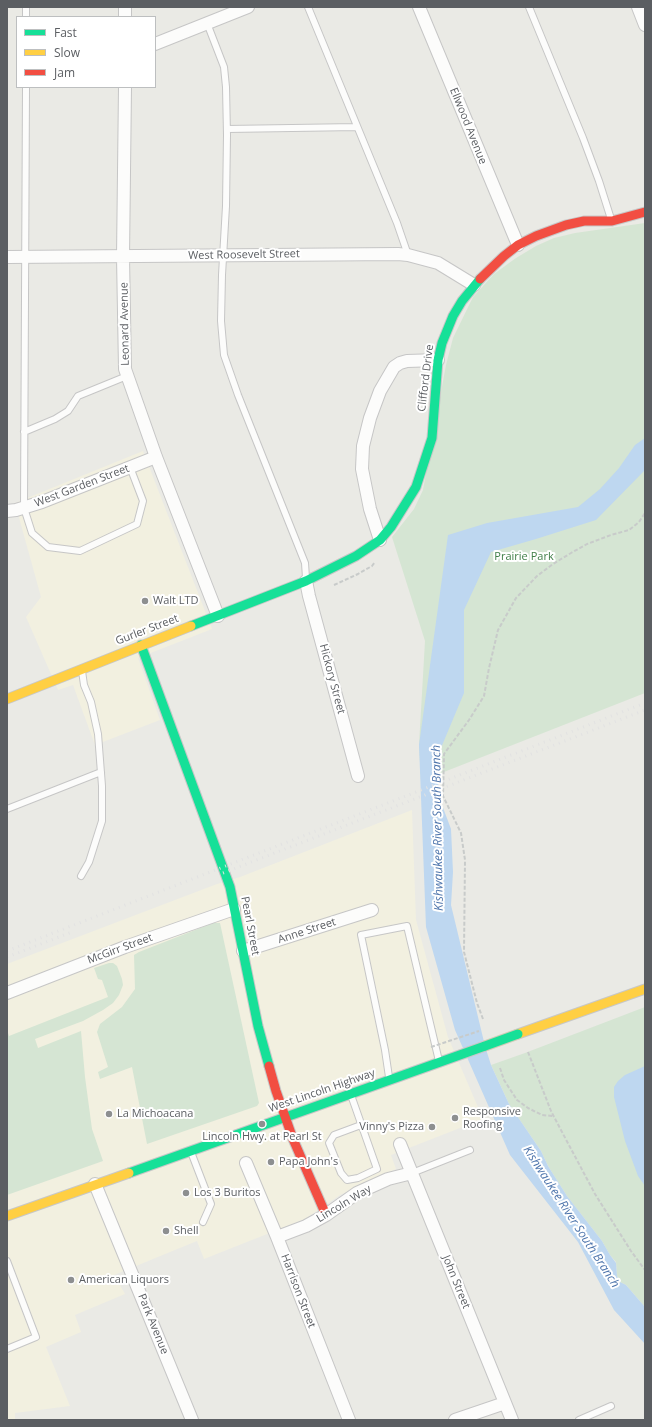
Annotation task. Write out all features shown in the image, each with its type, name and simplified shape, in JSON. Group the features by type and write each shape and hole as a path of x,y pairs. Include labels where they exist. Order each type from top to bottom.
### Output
{"street":[{"path":"156,44 207,23 226,11 248,7"},
{"name":"Ellwood Avenue","path":"419,7 518,245"},
{"path":"638,7 645,25"},
{"name":"Leonard Avenue","path":"125,88 123,257 125,369 156,457 218,616"},
{"name":"Clifford Drive","path":"380,540 416,487 432,438 438,360 442,343 453,316 474,285 502,257 518,245 536,236 566,225 584,221 612,221 645,212"},
{"name":"West Roosevelt Street","path":"7,257 408,255 438,263 474,285"},
{"path":"380,540 370,509 362,469 363,446 370,418 380,391 394,366 407,361 438,360"},
{"name":"West Garden Street","path":"7,511 24,508 156,457"},
{"name":"Gurler Street","path":"7,699 306,581 356,556 380,540"},
{"name":"Hickory Street","path":"306,581 358,776"},
{"name":"Pearl Street","path":"141,645 230,887 258,1026 276,1090 293,1139 326,1215"},
{"name":"McGirr Street","path":"7,993 125,947 234,908"},
{"name":"Anne Street","path":"243,951 372,910"},
{"name":"West Lincoln Highway","path":"7,1216 645,989"},
{"name":"John Street","path":"400,1144 512,1420"},
{"name":"Harrison Street","path":"246,1163 277,1237 349,1420"},
{"name":"Lincoln Way","path":"277,1237 306,1226 326,1215 357,1193 388,1179 412,1173"},
{"name":"Park Avenue","path":"95,1184 192,1420"},
{"path":"455,1420 505,1403"}],"lane":[{"path":"308,7 397,223 408,255"},
{"path":"529,7 583,138 612,221"},
{"path":"207,23 224,67 227,128 226,206 222,256 221,321 224,356 305,563 306,581"},
{"path":"26,88 24,508 32,533 48,547 80,551 138,524 143,501 130,467"},
{"path":"227,128 357,127"},
{"path":"24,432 55,419 68,411 78,396 128,376"},
{"path":"81,669 84,685 91,702 98,734 102,786 102,821 89,862 81,876"},
{"path":"7,809 101,772"},
{"path":"389,1080 385,1050 361,935 407,926 433,1047 435,1064"},
{"path":"351,1094 377,1169 358,1178 347,1180 341,1173 328,1143 334,1135 361,1124"},
{"path":"412,1173 470,1150"},
{"path":"190,1151 211,1204 203,1222"},
{"path":"7,1261 36,1337 7,1349"},
{"path":"579,1420 611,1406"}],"path":[{"path":"483,1019 477,1003 464,952 465,860 461,833 443,796 444,754 470,720 484,696 498,630 516,598 537,576 553,564 587,544 629,530 639,522 645,513"},
{"path":"433,1047 482,1030"},
{"path":"528,1052 554,1116 595,1194 631,1251 645,1270"},
{"path":"500,1068 504,1080 517,1100 528,1108 542,1115 554,1116"}],"shaded area":[{"path":"143,451 212,629 138,658 160,720 95,745 73,685 58,690 26,617 41,597 15,503"},
{"path":"412,810 416,920 448,1037 483,1119 391,1155 396,1169 340,1195 305,1219 204,1259 197,1241 114,1275 125,1294 75,1315 81,1332 46,1347 70,1406 15,1413 15,1420 7,1420 7,964 217,884 240,877"}],"green space":[{"name":"Prairie Park","path":"645,223 645,693 421,781 419,745 425,641 392,537 414,509 423,490 446,365 453,338 473,297 494,274 536,246 554,238 575,233"},
{"path":"213,923 220,923 259,1103 257,1106 147,1144 132,1067 100,1079 98,1072 108,1067 97,1032 100,1024 122,1007 135,989 134,955"},
{"path":"113,963 117,966 123,985 119,995 113,1003 83,1021 35,1039 38,1048 81,1031 92,1129 103,1161 7,1195 7,1030 9,1036 108,997 102,980 98,979 94,968"},
{"path":"645,1007 645,1307 626,1285 620,1282 617,1276 616,1262 602,1241 567,1196 548,1166 541,1151 509,1104 491,1065"}],"water":[{"name":"Kishwaukee River South Branch","path":"645,438 645,470 596,520 491,552 464,610 464,693 438,755 439,797 451,829 453,872 451,905 485,1046 491,1065 509,1104 541,1151 548,1166 567,1196 602,1241 616,1263 617,1276 620,1282 626,1285 645,1307 645,1344 614,1310 578,1242 510,1155 455,1030 426,927 419,745 448,535 487,523 578,507 600,489 619,468 635,445"},
{"path":"645,1066 645,1186 638,1176 625,1141 614,1097 614,1087 625,1075"}],"railway":[{"path":"7,951 645,703"},
{"path":"223,873 645,710"},
{"path":"7,957 72,932"}],"traffic: fast":[{"path":"191,626 306,581 356,556 380,540 391,527 416,487 432,438 438,360 442,343 453,316 462,301 480,279"},
{"path":"141,645 230,887 258,1026 269,1066"},
{"path":"485,1046 518,1034"},
{"path":"129,1173 485,1046"}],"traffic: slow":[{"path":"7,699 191,626"},
{"path":"518,1034 645,989"},
{"path":"7,1216 129,1173"}],"traffic: jam":[{"path":"480,279 518,245 536,236 566,225 584,221 612,221 645,212"},
{"path":"269,1066 293,1139 326,1215"}],"place":[{"name":"Walt LTD","path":"145,601"},
{"name":"La Michoacana","path":"109,1114"},
{"name":"Responsive Roofing","path":"455,1118"},
{"name":"Lincoln Hwy. at Pearl St","path":"262,1124"},
{"name":"Vinny's Pizza","path":"432,1127"},
{"name":"Papa John's","path":"271,1162"},
{"name":"Los 3 Buritos","path":"186,1193"},
{"name":"Shell","path":"166,1231"},
{"name":"American Liquors","path":"71,1280"}]}
